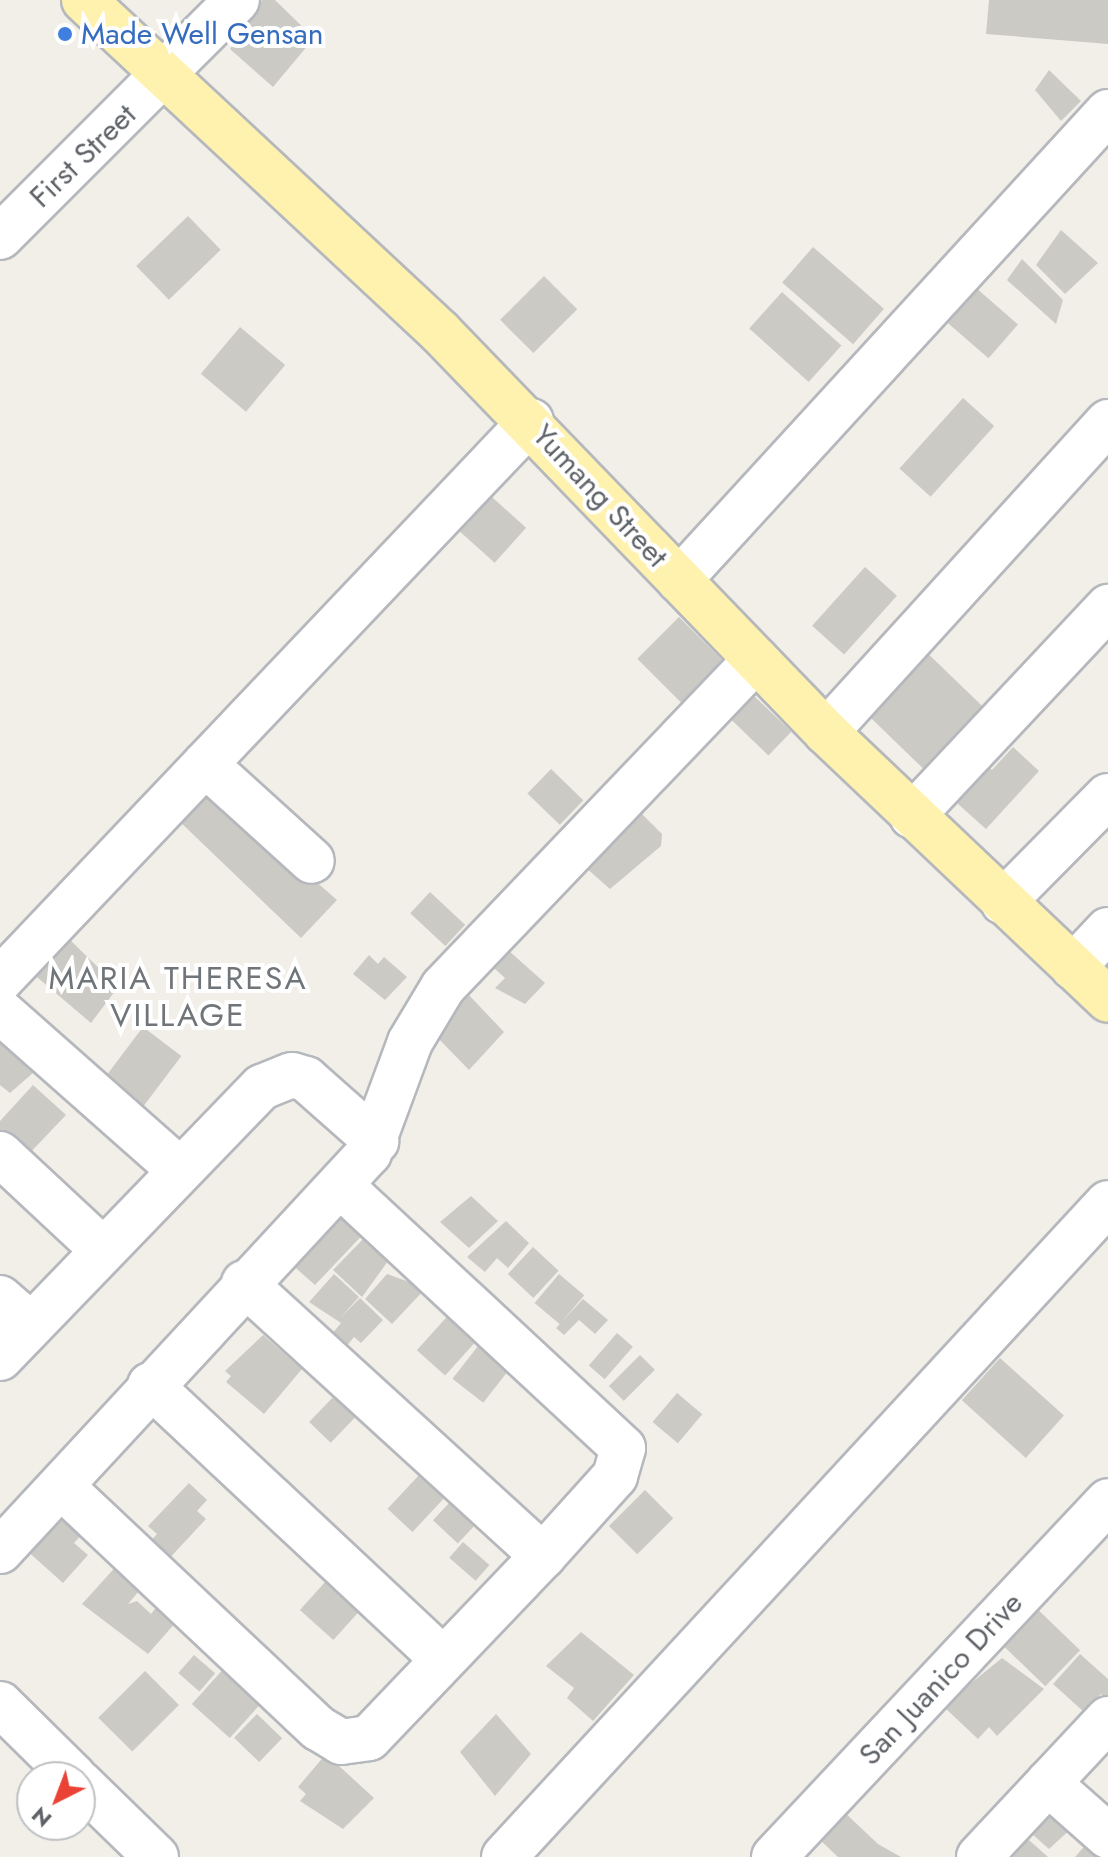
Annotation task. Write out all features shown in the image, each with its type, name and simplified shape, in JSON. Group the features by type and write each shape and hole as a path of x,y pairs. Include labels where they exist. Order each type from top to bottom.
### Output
{"main road":[{"name":"Yumang Street","path":"84,0 531,421 826,732 1108,1000"}],"street":[{"name":"First Street","path":"0,237 237,0"},
{"path":"679,580 1108,112"},
{"path":"0,980 531,421"},
{"path":"826,732 1108,422"},
{"path":"912,816 1108,607"},
{"path":"0,1551 244,1283 340,1185 376,1141 410,1042 443,987 756,660"},
{"path":"205,764 312,861"},
{"path":"1003,902 1108,796"},
{"path":"1073,967 1108,930"},
{"path":"0,1011 180,1170"},
{"path":"0,1358 16,1312 103,1250 262,1087 292,1075 321,1088 376,1141"},
{"path":"0,1154 103,1250"},
{"path":"61,1486 318,1728 341,1742 369,1738 543,1556 615,1476 623,1448 340,1185"},
{"path":"504,1857 1108,1203"},
{"path":"244,1283 543,1556"},
{"path":"150,1385 443,1659"},
{"name":"San Juanico Drive","path":"789,1852 1108,1501"},
{"path":"0,1704 58,1761"},
{"path":"979,1857 1108,1719"},
{"path":"1048,1783 1108,1836"},
{"path":"96,1799 156,1857"}],"building":[{"path":"262,0 275,0 314,38 273,87 230,49"},
{"path":"989,0 1108,0 1108,44 986,34"},
{"path":"1049,70 1081,101 1061,121 1035,90"},
{"path":"188,216 221,250 169,300 136,266"},
{"path":"1061,230 1098,263 1065,294 1036,265"},
{"path":"813,247 884,309 853,344 782,282"},
{"path":"1022,259 1063,300 1056,324 1007,280"},
{"path":"544,276 577,309 533,353 500,320"},
{"path":"975,287 1018,324 988,358 945,321"},
{"path":"782,292 841,346 809,382 749,328"},
{"path":"240,327 285,365 246,412 201,374"},
{"path":"963,398 994,426 931,497 899,469"},
{"path":"483,489 526,528 495,563 452,524"},
{"path":"865,567 897,596 844,654 812,626"},
{"path":"679,617 724,662 683,704 637,659"},
{"path":"918,644 986,710 927,772 858,706"},
{"path":"746,688 791,732 768,756 723,712"},
{"path":"1013,747 1039,771 986,829 948,795 980,759 992,770"},
{"path":"551,769 583,800 560,825 527,793"},
{"path":"208,787 337,900 301,938 177,819"},
{"path":"638,810 662,834 661,846 610,889 584,866"},
{"path":"430,892 465,925 445,946 410,913"},
{"path":"61,931 118,987 91,1023 31,972"},
{"path":"509,951 545,983 525,1004 495,988 505,978 494,968"},
{"path":"369,955 378,964 384,957 407,977 385,1000 353,974"},
{"path":"466,992 504,1032 469,1070 434,1034"},
{"path":"143,1027 181,1056 140,1110 102,1081"},
{"path":"0,1032 42,1065 10,1093 0,1085"},
{"path":"33,1085 66,1115 26,1157 0,1144 0,1121"},
{"path":"471,1196 498,1221 469,1248 440,1222"},
{"path":"350,1206 371,1226 315,1285 289,1262 335,1210 341,1216"},
{"path":"506,1221 529,1243 508,1268 497,1258 485,1272 467,1257"},
{"path":"367,1235 391,1257 362,1297 333,1270"},
{"path":"533,1247 559,1271 533,1298 508,1274"},
{"path":"334,1274 359,1297 340,1318 360,1298 383,1320 361,1343 354,1337 345,1348 331,1335 341,1323 309,1302"},
{"path":"387,1274 426,1288 392,1324 365,1299"},
{"path":"559,1274 584,1295 560,1324 535,1303"},
{"path":"583,1299 608,1320 595,1334 579,1320 564,1335 556,1328"},
{"path":"453,1310 481,1335 445,1376 417,1350"},
{"path":"617,1333 633,1347 605,1379 589,1365"},
{"path":"263,1335 302,1369 264,1414 226,1382 231,1376 225,1371"},
{"path":"482,1341 513,1365 483,1403 452,1379"},
{"path":"640,1355 655,1370 624,1401 609,1386"},
{"path":"1000,1358 1064,1416 1026,1458 962,1400"},
{"path":"339,1391 361,1412 331,1443 309,1422"},
{"path":"677,1393 702,1414 678,1443 653,1422"},
{"path":"421,1473 446,1496 412,1532 388,1509"},
{"path":"189,1483 207,1500 197,1511 206,1519 165,1563 147,1545 157,1534 148,1526"},
{"path":"645,1490 673,1518 637,1554 609,1526"},
{"path":"450,1502 475,1525 458,1543 433,1520"},
{"path":"63,1510 86,1530 74,1543 88,1555 63,1583 24,1548"},
{"path":"463,1542 489,1565 476,1581 449,1558"},
{"path":"120,1562 145,1584 128,1604 137,1601 151,1614 158,1605 177,1621 148,1654 82,1604"},
{"path":"326,1581 359,1611 333,1640 300,1610"},
{"path":"1029,1601 1080,1650 1045,1686 994,1637"},
{"path":"581,1632 634,1675 593,1721 567,1698 574,1688 546,1666"},
{"path":"1080,1654 1108,1679 1108,1700 1101,1694 1084,1712 1053,1684"},
{"path":"194,1655 215,1673 199,1691 178,1673"},
{"path":"1002,1658 1044,1689 997,1736 989,1727 978,1739 943,1706"},
{"path":"226,1666 264,1700 230,1738 192,1704"},
{"path":"145,1671 179,1705 132,1752 98,1718"},
{"path":"257,1714 282,1738 259,1762 234,1738"},
{"path":"496,1714 531,1754 495,1796 460,1752"},
{"path":"326,1754 374,1798 343,1829 300,1801 306,1794 298,1787"},
{"path":"1048,1801 1075,1825 1049,1849 1022,1825"},
{"path":"843,1811 878,1844 901,1857 838,1857 818,1838"},
{"path":"1021,1833 1048,1857 1000,1857"},
{"path":"1096,1833 1108,1857 1075,1857"}],"place":[{"name":"Made Well Gensan","path":"65,34"}],"district":[{"name":"MARIA THERESA VILLAGE","path":"178,998"}]}
